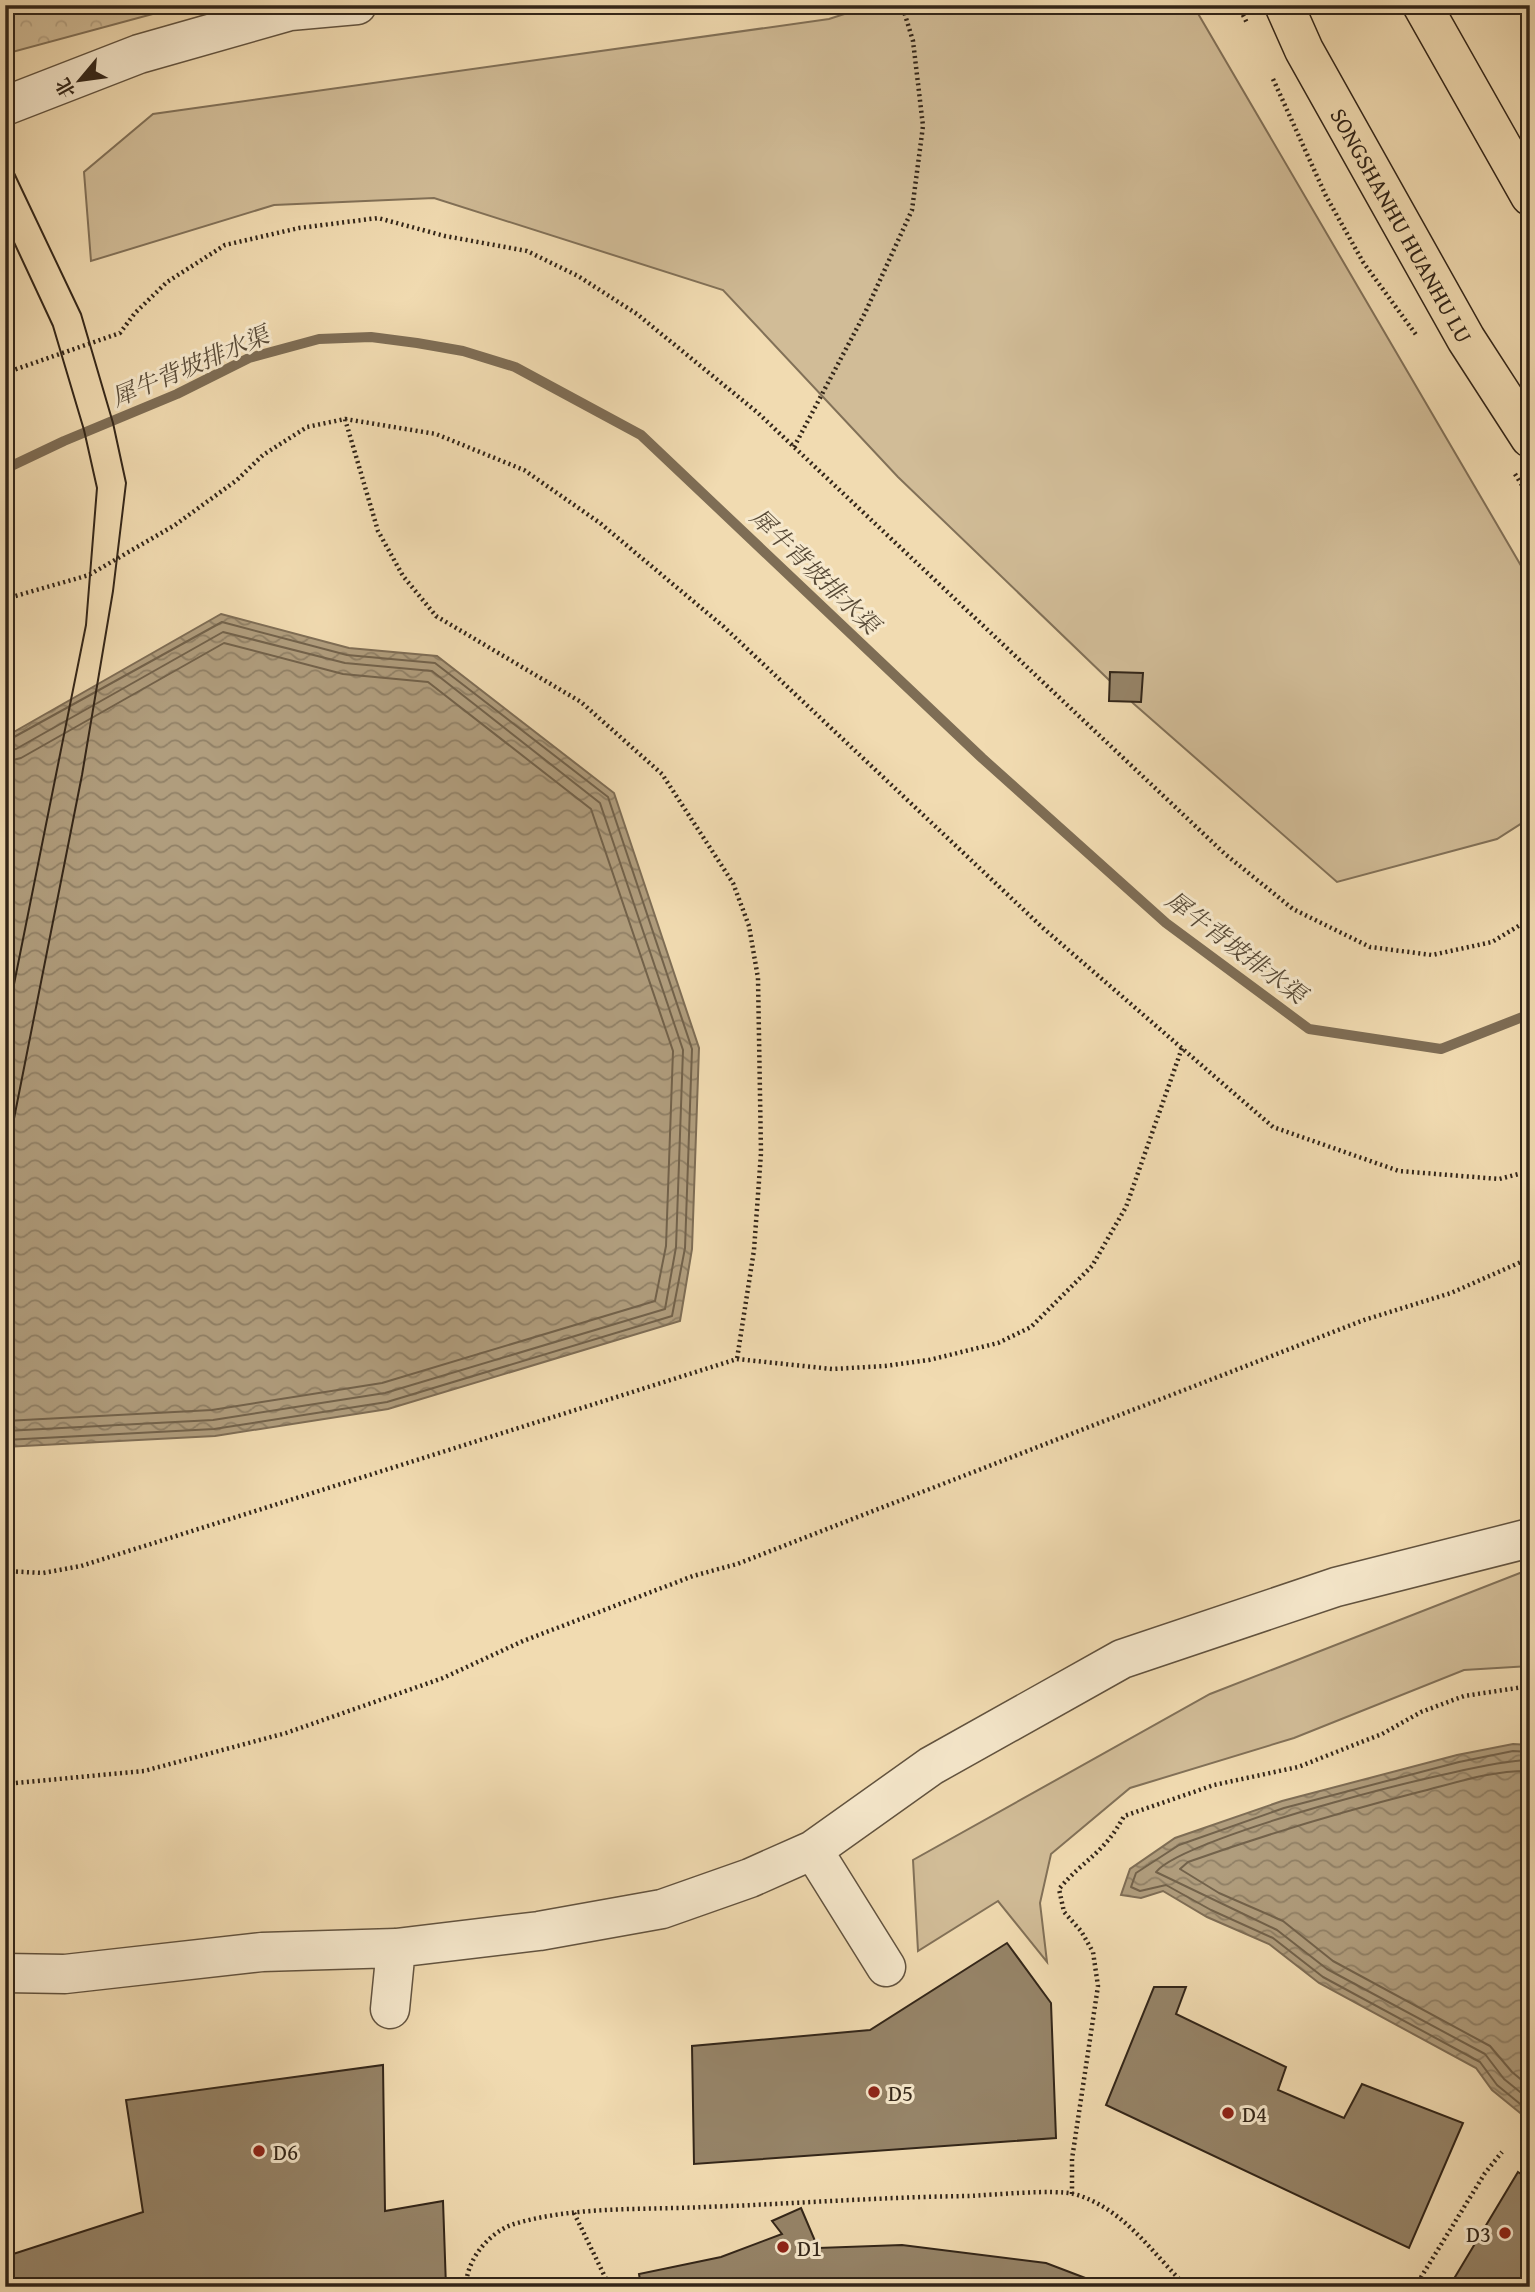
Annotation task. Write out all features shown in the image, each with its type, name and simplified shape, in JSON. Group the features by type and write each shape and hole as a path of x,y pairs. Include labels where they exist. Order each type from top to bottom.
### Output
{"main road":[{"name":"SONGSHANHU HUANHU LU","path":"1284,5 1304,50 1466,339 1530,438"},
{"path":"1423,5 1530,196"}],"street":[{"path":"5,106 139,54 290,11 357,5"},
{"path":"5,1973 65,1974 262,1952 396,1948 539,1931 662,1909 750,1878 813,1850 931,1766 1122,1659 1336,1587 1530,1538"},
{"path":"813,1850 886,1967"},
{"path":"390,2009 396,1948"}],"path":[{"path":"794,447 865,313 912,210 923,126 913,41 902,5"},
{"path":"5,373 120,333 135,313 167,282 225,245 299,228 378,218 445,236 527,251 578,276 637,314 794,447 1226,854 1293,909 1370,947 1432,955 1492,942 1530,919"},
{"path":"5,599 89,575 175,525 237,480 291,434 323,422 345,419 436,434 524,470 600,523 724,627 1043,928 1273,1127 1399,1171 1499,1179 1530,1171"},
{"path":"345,419 378,531 403,576 436,616 581,702 662,774 733,883 750,926 758,978 761,1153 754,1250 737,1359"},
{"path":"5,1571 43,1573 81,1566 737,1359 832,1369 885,1366 929,1360 998,1343 1031,1327 1092,1266 1125,1207 1182,1048"},
{"path":"5,1784 144,1771 212,1755 355,1709 443,1678 523,1641 693,1576 737,1564 831,1525 1075,1434 1364,1320 1451,1293 1530,1258"},
{"path":"1072,2194 1072,2159 1098,1986 1093,1952 1064,1912 1059,1889 1071,1874 1111,1840 1124,1816 1214,1786 1298,1767 1382,1734 1421,1712 1464,1696 1530,1686"},
{"path":"1415,2287 1485,2173 1502,2152"},
{"path":"466,2287 466,2274 487,2239 512,2225 574,2213 895,2197 1072,2194 1101,2205 1130,2225 1187,2287"},
{"path":"574,2213 608,2283 605,2287"}],"green space":[{"path":"5,5 186,5 5,54"},
{"path":"872,5 1193,5 1530,581 1530,818 1497,839 1337,882 1134,704 898,477 723,290 434,198 274,205 91,261 84,172 153,114 829,19"},
{"path":"1530,1569 1530,1666 1464,1670 1294,1738 1130,1788 1051,1854 1040,1903 1047,1962 998,1901 918,1951 913,1860 1210,1694"}],"water":[{"path":"221,614 349,648 437,656 614,793 699,1048 692,1249 680,1321 388,1409 215,1436 5,1447 5,737"},
{"path":"1513,1744 1530,1745 1530,2121 1492,2090 1476,2068 1319,1983 1269,1944 1207,1917 1163,1891 1141,1898 1121,1895 1130,1869 1175,1838 1282,1801 1457,1755"}],"building":[{"path":"1110,672 1143,673 1141,702 1109,701"},
{"name":"D5","path":"1007,1943 1051,2003 1056,2138 694,2164 692,2046 870,2030"},
{"name":"D4","path":"1154,1987 1186,1987 1176,2014 1286,2067 1278,2090 1344,2118 1362,2084 1463,2123 1409,2248 1106,2105"},
{"name":"D6","path":"383,2065 385,2211 443,2201 446,2287 11,2287 10,2255 143,2212 126,2100"},
{"name":"D3","path":"1518,2172 1530,2180 1530,2287 1449,2287"},
{"name":"D1","path":"801,2208 818,2248 902,2245 1046,2263 1109,2287 641,2287 639,2274 721,2257 782,2234 772,2221"}],"waterway":[{"name":"犀牛背坡排水渠","path":"5,469 177,394 249,358 319,339 371,337 417,343 463,351 515,367 641,435 982,758 1166,923 1309,1029 1441,1049 1530,1014"}],"tram line":[{"path":"5,154 81,314 113,423 126,483 113,591 82,775 5,1164"},
{"path":"5,223 53,326 84,430 97,488 86,625 5,1029"}],"place":[{"name":"D5","path":"874,2092"},
{"name":"D4","path":"1228,2113"},
{"name":"D6","path":"259,2151"},
{"name":"D3","path":"1505,2233"},
{"name":"D1","path":"783,2247"}]}
